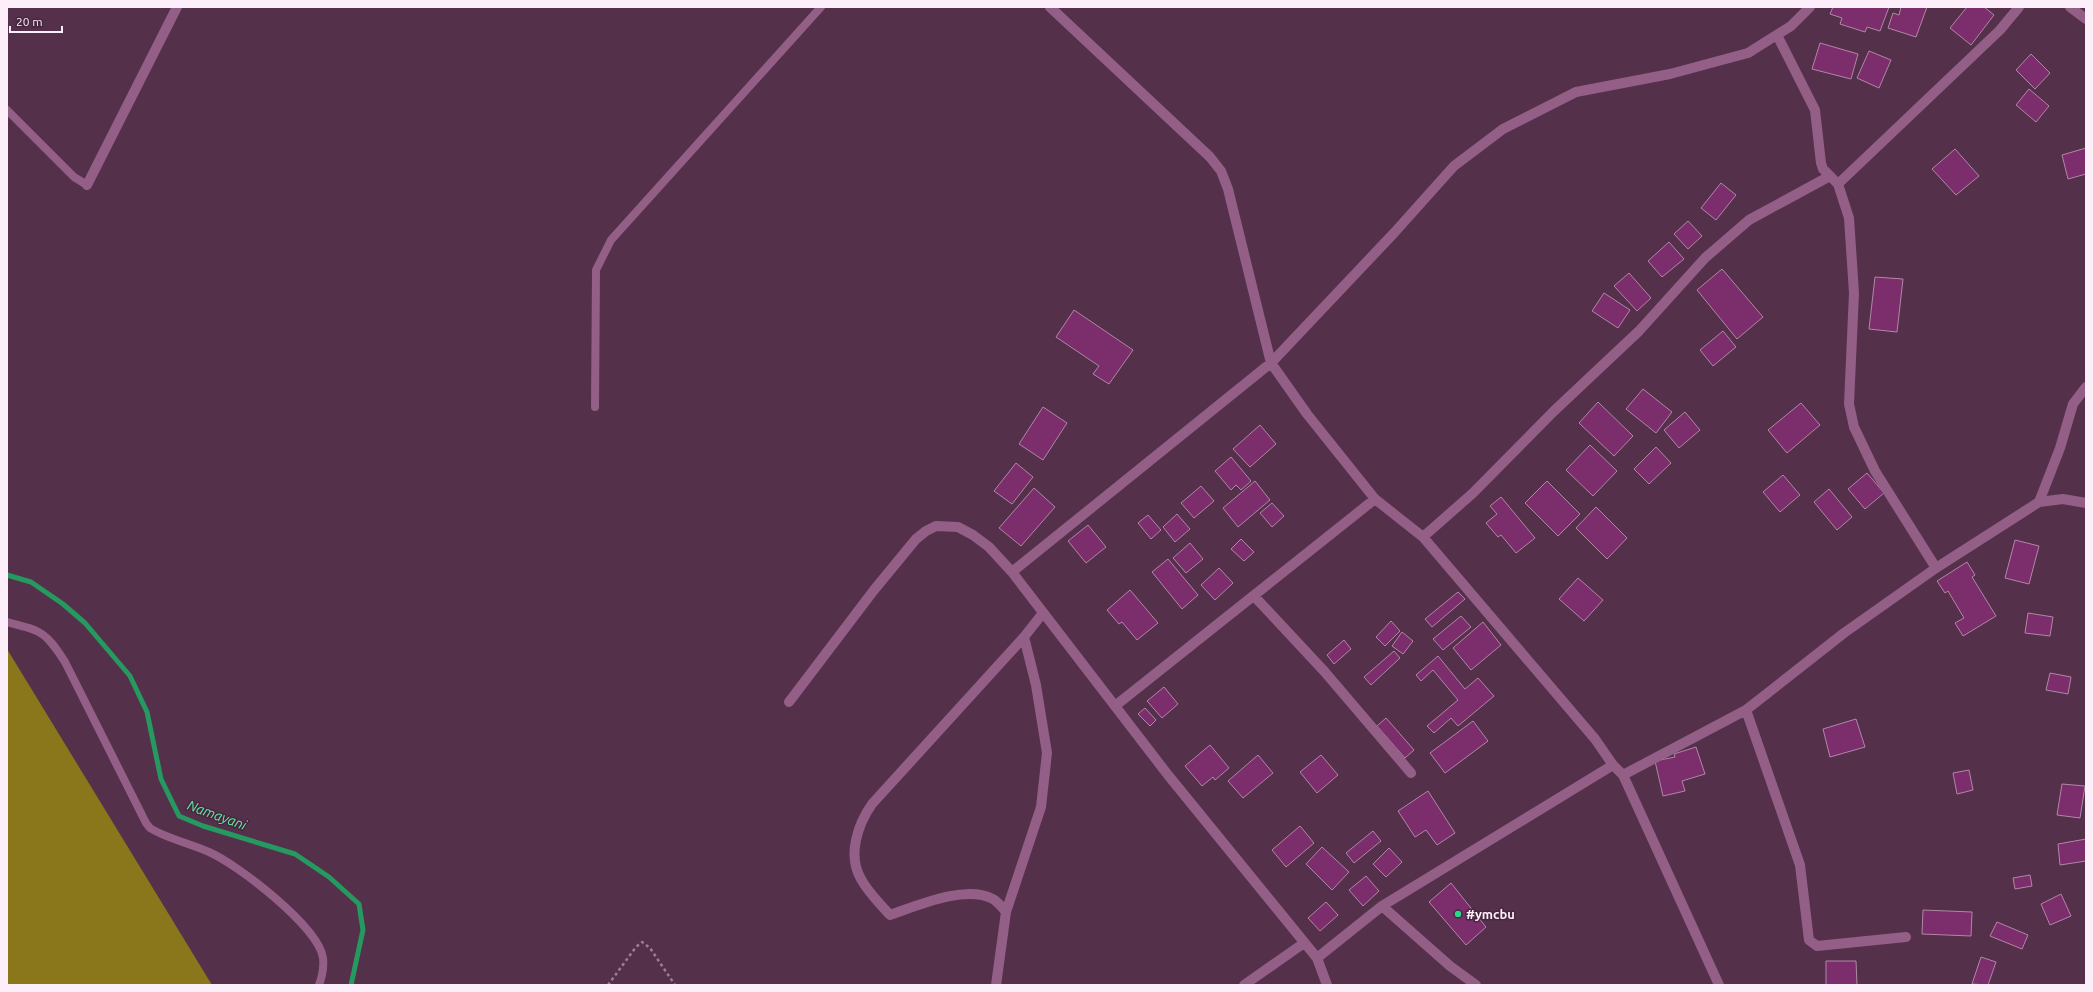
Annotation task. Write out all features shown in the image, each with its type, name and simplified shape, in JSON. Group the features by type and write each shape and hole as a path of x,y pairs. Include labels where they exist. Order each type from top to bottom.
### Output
{"street":[{"path":"87,185 177,7"},
{"path":"1050,7 1210,157 1221,171 1228,189 1271,363 1307,414 1375,499 1423,537 1595,739 1613,766 1623,775 1719,985"},
{"path":"1012,572 1271,363 1394,233 1454,166 1503,129 1576,92 1670,74 1748,53 1791,26 1810,7"},
{"path":"1838,184 2000,30 2020,7"},
{"path":"2070,7 2086,19"},
{"path":"1777,35 1814,110 1821,163 1838,184 1849,218 1854,293 1849,404 1854,426 1875,471 1936,568"},
{"path":"1423,537 1473,493 1554,411 1638,331 1705,258 1749,220 1830,176"},
{"path":"2039,502 2060,448 2073,404 2086,387"},
{"path":"1115,706 1375,499"},
{"path":"1623,775 1746,710 1844,633 1936,568 2039,502 2063,499 2086,503"},
{"path":"789,702 874,590 916,539 926,531 936,526 958,527 973,535 989,547 1012,572 1168,774 1317,958 1327,985"},
{"path":"1254,596 1324,671 1411,773"},
{"path":"1006,912 992,898 968,894 939,899 890,915 860,879 856,867 855,852 858,831 863,818 872,804 1024,637 1043,612"},
{"path":"996,985 1006,912 1041,807 1047,753 1036,685 1024,637"},
{"path":"1746,710 1800,865 1809,940 1817,946 1906,937"},
{"path":"1317,958 1382,906 1613,766"},
{"path":"1382,906 1450,966 1476,985"},
{"path":"1244,985 1304,942"}],"lane":[{"path":"595,407 596,270 611,240 821,7"},
{"path":"7,110 74,177 87,185"},
{"path":"7,622 33,629 50,639 69,669 150,828 223,859 252,878 296,918 318,945 323,958 322,974 319,985"}],"path":[{"path":"608,985 636,947 642,942 650,948 674,985"}],"shaded area":[{"path":"7,649 212,985 7,985"}],"building":[{"path":"1833,7 1889,7 1880,31 1867,27 1865,32 1840,24 1842,18 1830,14"},
{"path":"1901,7 1927,7 1916,37 1888,28 1893,13 1899,15"},
{"path":"1967,7 1984,7 1994,15 1971,45 1950,28"},
{"path":"1820,43 1858,54 1851,79 1812,69"},
{"path":"1869,51 1891,60 1879,88 1857,78"},
{"path":"2031,54 2050,73 2035,89 2016,70"},
{"path":"2029,89 2049,106 2036,122 2016,105"},
{"path":"2086,148 2086,174 2068,179 2062,155"},
{"path":"1955,149 1979,176 1956,195 1932,169"},
{"path":"1721,183 1736,195 1716,220 1701,208"},
{"path":"1688,221 1702,236 1688,249 1674,234"},
{"path":"1669,242 1684,259 1662,277 1648,261"},
{"path":"1722,269 1763,317 1737,339 1697,290"},
{"path":"1629,273 1651,298 1637,311 1614,286"},
{"path":"1875,277 1903,279 1897,332 1869,329"},
{"path":"1604,293 1630,310 1618,328 1592,311"},
{"path":"1074,310 1133,350 1109,384 1093,374 1099,366 1056,337"},
{"path":"1723,331 1736,347 1713,366 1700,350"},
{"path":"1643,389 1672,412 1656,433 1626,409"},
{"path":"1598,402 1633,436 1614,456 1579,423"},
{"path":"1801,403 1820,425 1787,453 1768,430"},
{"path":"1043,407 1067,423 1043,460 1019,444"},
{"path":"1685,412 1700,430 1679,448 1664,430"},
{"path":"1260,425 1276,444 1250,467 1233,449"},
{"path":"1590,445 1617,471 1593,496 1566,470"},
{"path":"1656,447 1671,463 1649,484 1634,469"},
{"path":"1231,457 1251,481 1241,490 1236,485 1231,490 1215,471"},
{"path":"1016,463 1033,477 1012,504 994,491"},
{"path":"1867,473 1884,493 1865,509 1848,489"},
{"path":"1783,475 1800,495 1780,512 1763,492"},
{"path":"1255,481 1270,500 1238,527 1223,508"},
{"path":"1547,481 1580,514 1558,536 1525,503"},
{"path":"1201,486 1214,501 1194,518 1181,503"},
{"path":"1034,488 1055,507 1021,546 999,528"},
{"path":"1829,489 1852,517 1837,530 1814,502"},
{"path":"1501,497 1535,538 1516,553 1501,535 1498,537 1486,523 1497,514 1490,506"},
{"path":"1272,503 1284,516 1272,527 1260,513"},
{"path":"1596,507 1627,538 1607,559 1576,528"},
{"path":"1177,514 1190,529 1175,542 1163,527"},
{"path":"1148,515 1161,530 1151,539 1138,523"},
{"path":"1088,525 1106,547 1086,563 1068,541"},
{"path":"1241,539 1254,552 1244,561 1231,549"},
{"path":"2015,540 2039,546 2029,584 2005,578"},
{"path":"1190,543 1203,559 1186,573 1173,558"},
{"path":"1168,559 1198,595 1182,609 1152,572"},
{"path":"1967,562 1975,575 1972,577 1996,616 1963,636 1955,623 1964,618 1948,591 1945,593 1937,581"},
{"path":"1219,568 1233,583 1215,600 1201,585"},
{"path":"1578,578 1603,600 1584,621 1559,599"},
{"path":"1130,590 1158,623 1137,640 1122,622 1119,624 1107,610"},
{"path":"1458,592 1465,599 1432,627 1425,619"},
{"path":"2028,613 2053,617 2050,636 2025,633"},
{"path":"1461,616 1471,627 1443,650 1433,639"},
{"path":"1391,621 1400,631 1385,646 1376,637"},
{"path":"1483,622 1501,645 1471,670 1453,648"},
{"path":"1402,632 1413,641 1403,654 1392,646"},
{"path":"1344,640 1351,649 1334,664 1327,655"},
{"path":"1394,651 1400,658 1371,685 1364,677"},
{"path":"1438,656 1465,689 1478,678 1494,696 1458,726 1451,718 1434,733 1427,726 1458,700 1433,670 1421,681 1416,675"},
{"path":"2050,673 2071,677 2068,694 2046,690"},
{"path":"1164,687 1178,704 1162,718 1147,701"},
{"path":"1145,708 1156,720 1150,726 1138,714"},
{"path":"1386,718 1414,750 1405,758 1377,726"},
{"path":"1856,719 1865,747 1830,757 1823,729"},
{"path":"1473,721 1488,741 1445,773 1430,753"},
{"path":"1210,745 1229,768 1215,780 1213,777 1202,786 1185,766"},
{"path":"1696,747 1705,774 1682,781 1685,791 1663,796 1655,761 1675,757 1674,754"},
{"path":"1258,755 1273,773 1243,798 1228,781"},
{"path":"1321,755 1338,775 1317,793 1300,772"},
{"path":"1969,770 1973,790 1957,794 1953,773"},
{"path":"2062,784 2085,786 2080,818 2057,815"},
{"path":"1428,791 1455,833 1437,845 1426,830 1415,837 1398,811"},
{"path":"1300,826 1314,843 1286,867 1272,850"},
{"path":"1373,831 1381,841 1354,863 1346,853"},
{"path":"2086,839 2086,861 2060,865 2058,844"},
{"path":"1322,847 1349,872 1332,890 1306,864"},
{"path":"1389,848 1402,862 1386,877 1373,864"},
{"path":"2030,875 2032,886 2015,889 2013,878"},
{"path":"1366,876 1379,891 1363,906 1349,890"},
{"name":"#ymcbu","path":"1451,883 1486,927 1466,945 1429,902"},
{"path":"2061,894 2071,916 2050,925 2041,904"},
{"path":"1326,902 1338,915 1320,931 1308,918"},
{"path":"1923,910 1972,912 1971,936 1922,934"},
{"path":"1997,922 2028,935 2022,949 1990,936"},
{"path":"1981,957 1996,962 1988,985 1972,984"},
{"path":"1826,961 1856,961 1857,985 1826,985"}],"waterway":[{"name":"Namayani","path":"7,575 31,582 63,604 85,623 130,676 147,712 161,779 179,816 203,826 295,854 329,877 359,904 363,930 351,985"}],"place":[{"name":"#ymcbu","path":"1458,914"}]}
